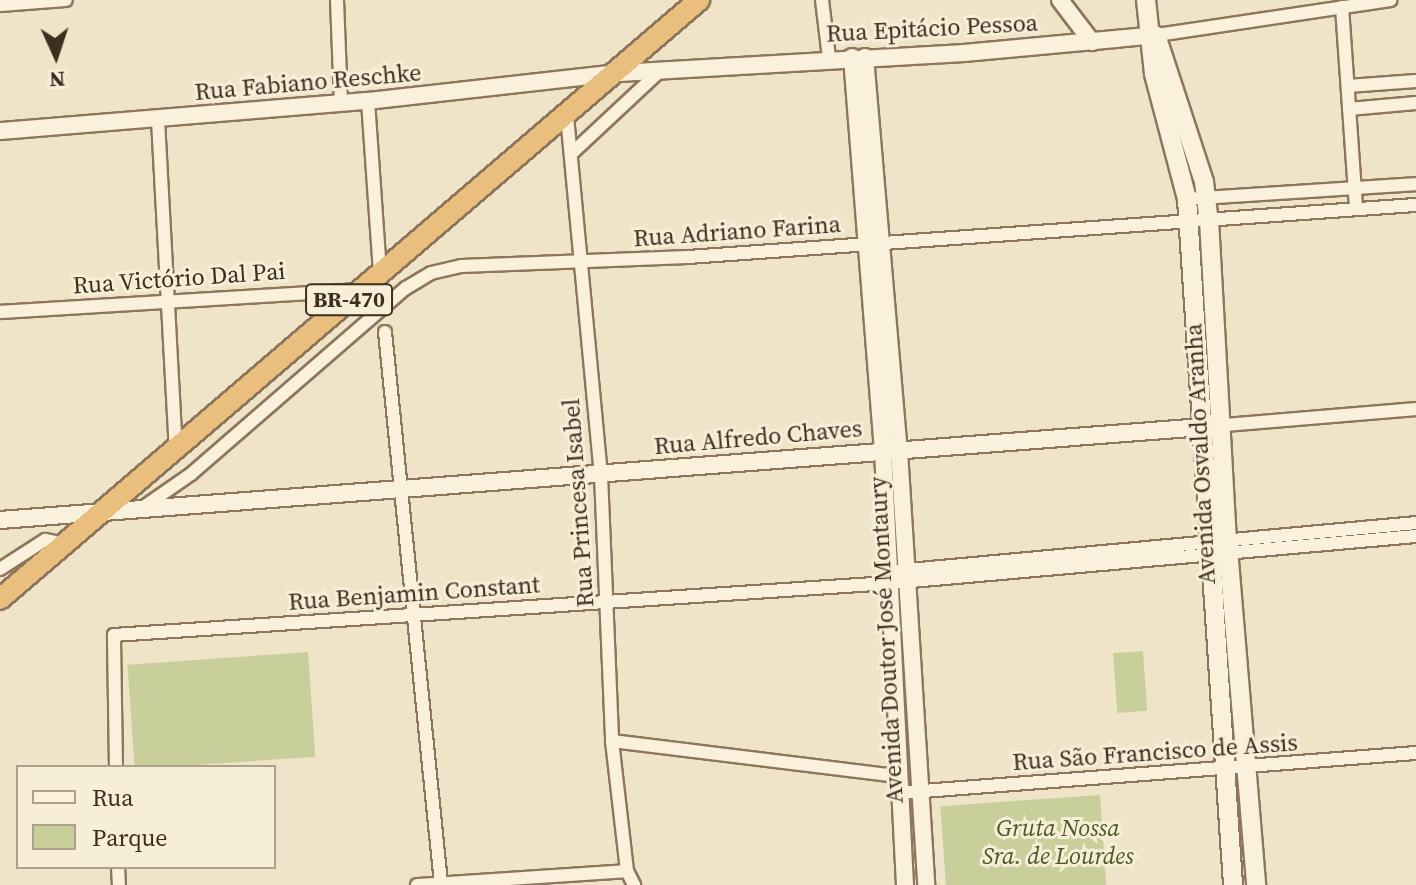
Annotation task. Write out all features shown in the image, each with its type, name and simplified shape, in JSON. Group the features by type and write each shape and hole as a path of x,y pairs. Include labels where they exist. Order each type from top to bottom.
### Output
{"highway":[{"name":"BR-470","path":"0,599 619,73 699,0"}],"main road":[{"name":"Avenida Osvaldo Aranha","path":"1146,0 1187,199 1199,221"},
{"name":"Avenida Osvaldo Aranha","path":"1152,34 1206,196 1199,221 1215,426 1225,770 1233,885"},
{"name":"Avenida Osvaldo Aranha","path":"1219,544 1249,768 1256,885"}],"street":[{"path":"0,5 63,0"},
{"path":"337,0 341,102"},
{"path":"822,0 829,58"},
{"path":"1060,0 1092,42"},
{"name":"Rua Epitácio Pessoa","path":"619,73 1092,42 1390,0"},
{"path":"1342,7 1356,209"},
{"name":"Avenida Doutor José Montaury","path":"858,57 891,451 908,576 926,885"},
{"path":"572,153 661,70"},
{"name":"Rua Fabiano Reschke","path":"0,131 368,101 619,73"},
{"path":"1348,86 1416,81"},
{"path":"368,101 380,273"},
{"path":"1349,109 1416,103"},
{"name":"Rua Princesa Isabel","path":"567,116 601,475 612,741 627,871 634,885"},
{"path":"158,120 171,299 176,450"},
{"path":"1187,199 1416,184"},
{"name":"Rua Adriano Farina","path":"145,506 191,474 406,288 431,273 461,266 874,244 1416,205"},
{"name":"Rua Victório Dal Pai","path":"0,312 171,299 361,290"},
{"path":"385,332 441,883"},
{"name":"Rua Alfredo Chaves","path":"0,520 145,506 601,475 1416,409"},
{"name":"Avenida Doutor José Montaury","path":"891,451 888,578 896,785 905,885"},
{"name":"Rua Benjamin Constant","path":"116,765 114,635 416,617 860,581 1416,523"},
{"name":"Rua Benjamin Constant","path":"1219,544 1416,536"},
{"path":"0,569 45,540 65,544"},
{"name":"Rua São Francisco de Assis","path":"612,741 919,791 1416,753"},
{"path":"417,885 627,871"}],"green space":[{"path":"1143,651 1147,711 1117,713 1113,653"},
{"path":"308,652 315,757 197,765 134,765 127,665"},
{"name":"Gruta Nossa Sra. de Lourdes","path":"1100,795 1106,885 946,885 940,806"}]}
